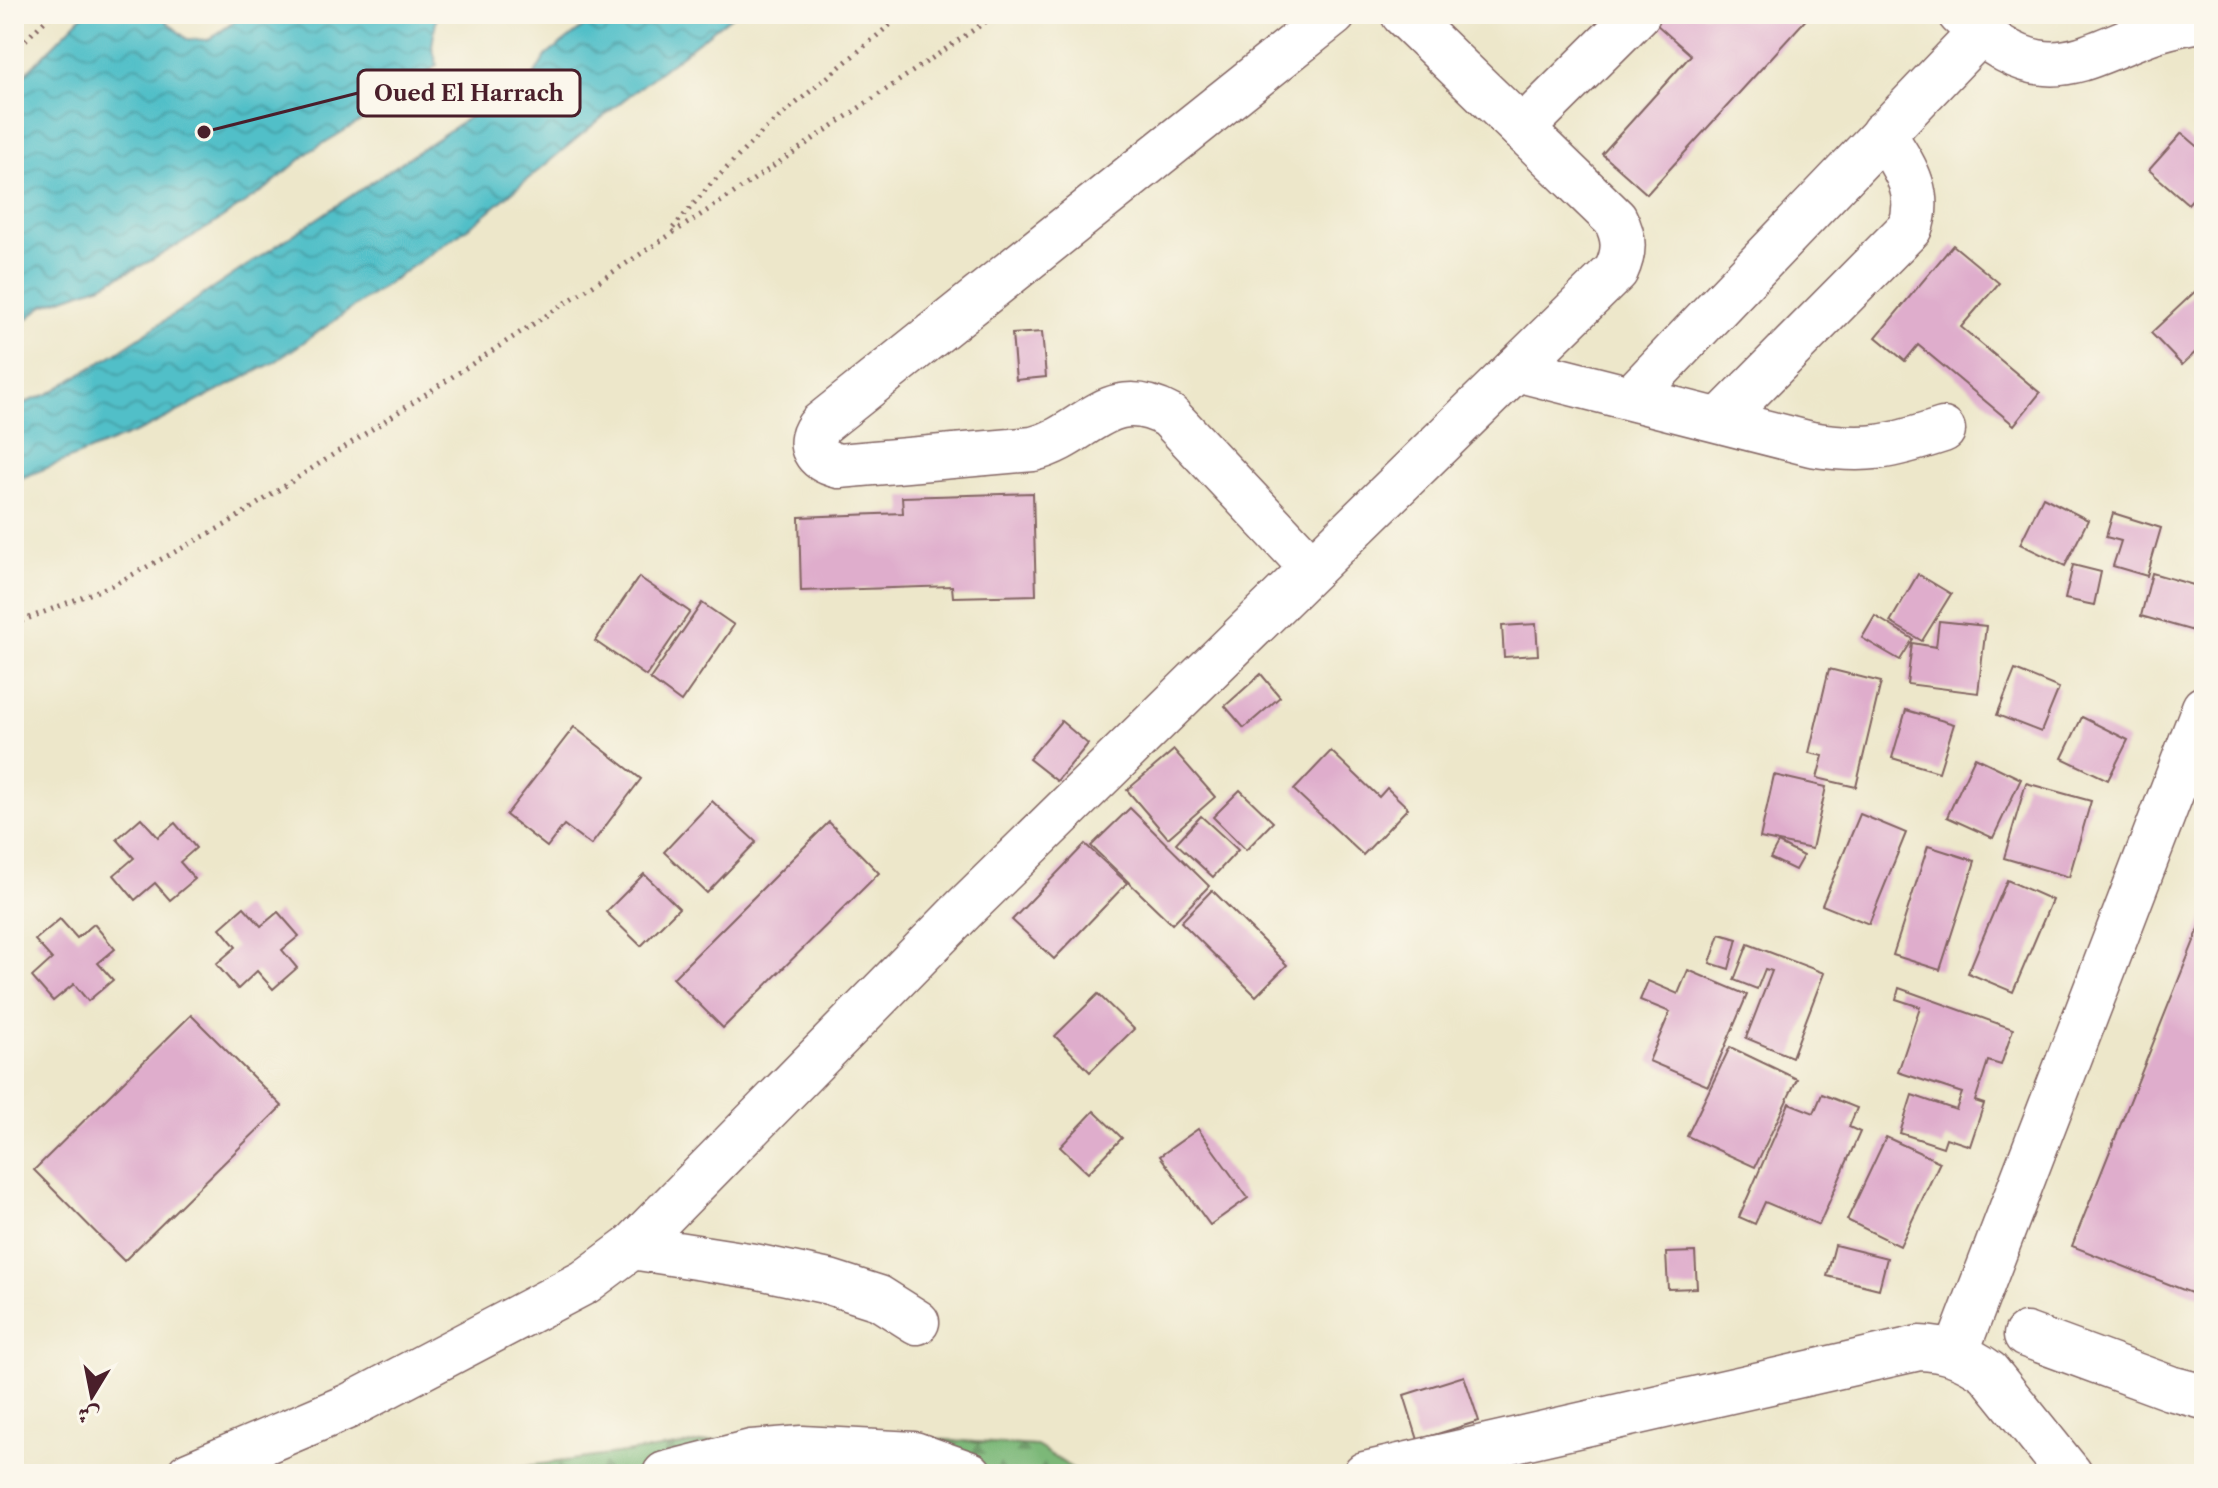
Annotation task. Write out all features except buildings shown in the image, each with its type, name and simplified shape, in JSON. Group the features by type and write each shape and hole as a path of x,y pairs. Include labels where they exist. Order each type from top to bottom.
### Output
{"street":[{"path":"1312,568 1169,416 1154,408 1138,404 1107,410 1057,441 1033,449 839,466 822,460 812,449 812,442 821,424 1334,14"},
{"path":"189,1474 349,1406 585,1282 632,1247 964,909 1616,271 1624,245 1615,219 1403,14"},
{"path":"1522,129 1638,14"},
{"path":"1632,397 1883,133 1969,24 2005,52 2026,60 2049,63 2094,57 2185,22 2204,20"},
{"path":"1720,420 1910,228 1915,215 1914,187 1883,133"},
{"path":"1516,369 1811,444 1845,449 1872,450 1943,430"},
{"path":"1956,1353 2204,708"},
{"path":"632,1247 754,1266 829,1282 879,1298 917,1322"},
{"path":"2026,1335 2170,1388 2204,1397"},
{"path":"1365,1474 1901,1351 1938,1349 1973,1360 1988,1372 2070,1474"},
{"path":"665,1474 751,1452 802,1448 914,1454 970,1474"}],"path":[{"path":"14,51 52,14"},
{"path":"669,234 710,185 764,130 903,14"},
{"path":"14,624 115,584 225,525 728,197 997,14"}],"green space":[{"path":"796,1430 1037,1446 1081,1474 467,1474"}],"water":[{"path":"84,14 169,14 166,21 187,39 208,40 245,14 437,14 432,46 437,65 402,96 309,152 267,188 212,225 102,285 44,305 14,330 14,85"},
{"path":"600,14 734,14 616,106 476,222 275,362 144,429 14,481 14,407 48,394 116,353 483,108 504,101 530,82 546,56"}],"place":[{"name":"Oued El Harrach","path":"204,132"}]}
